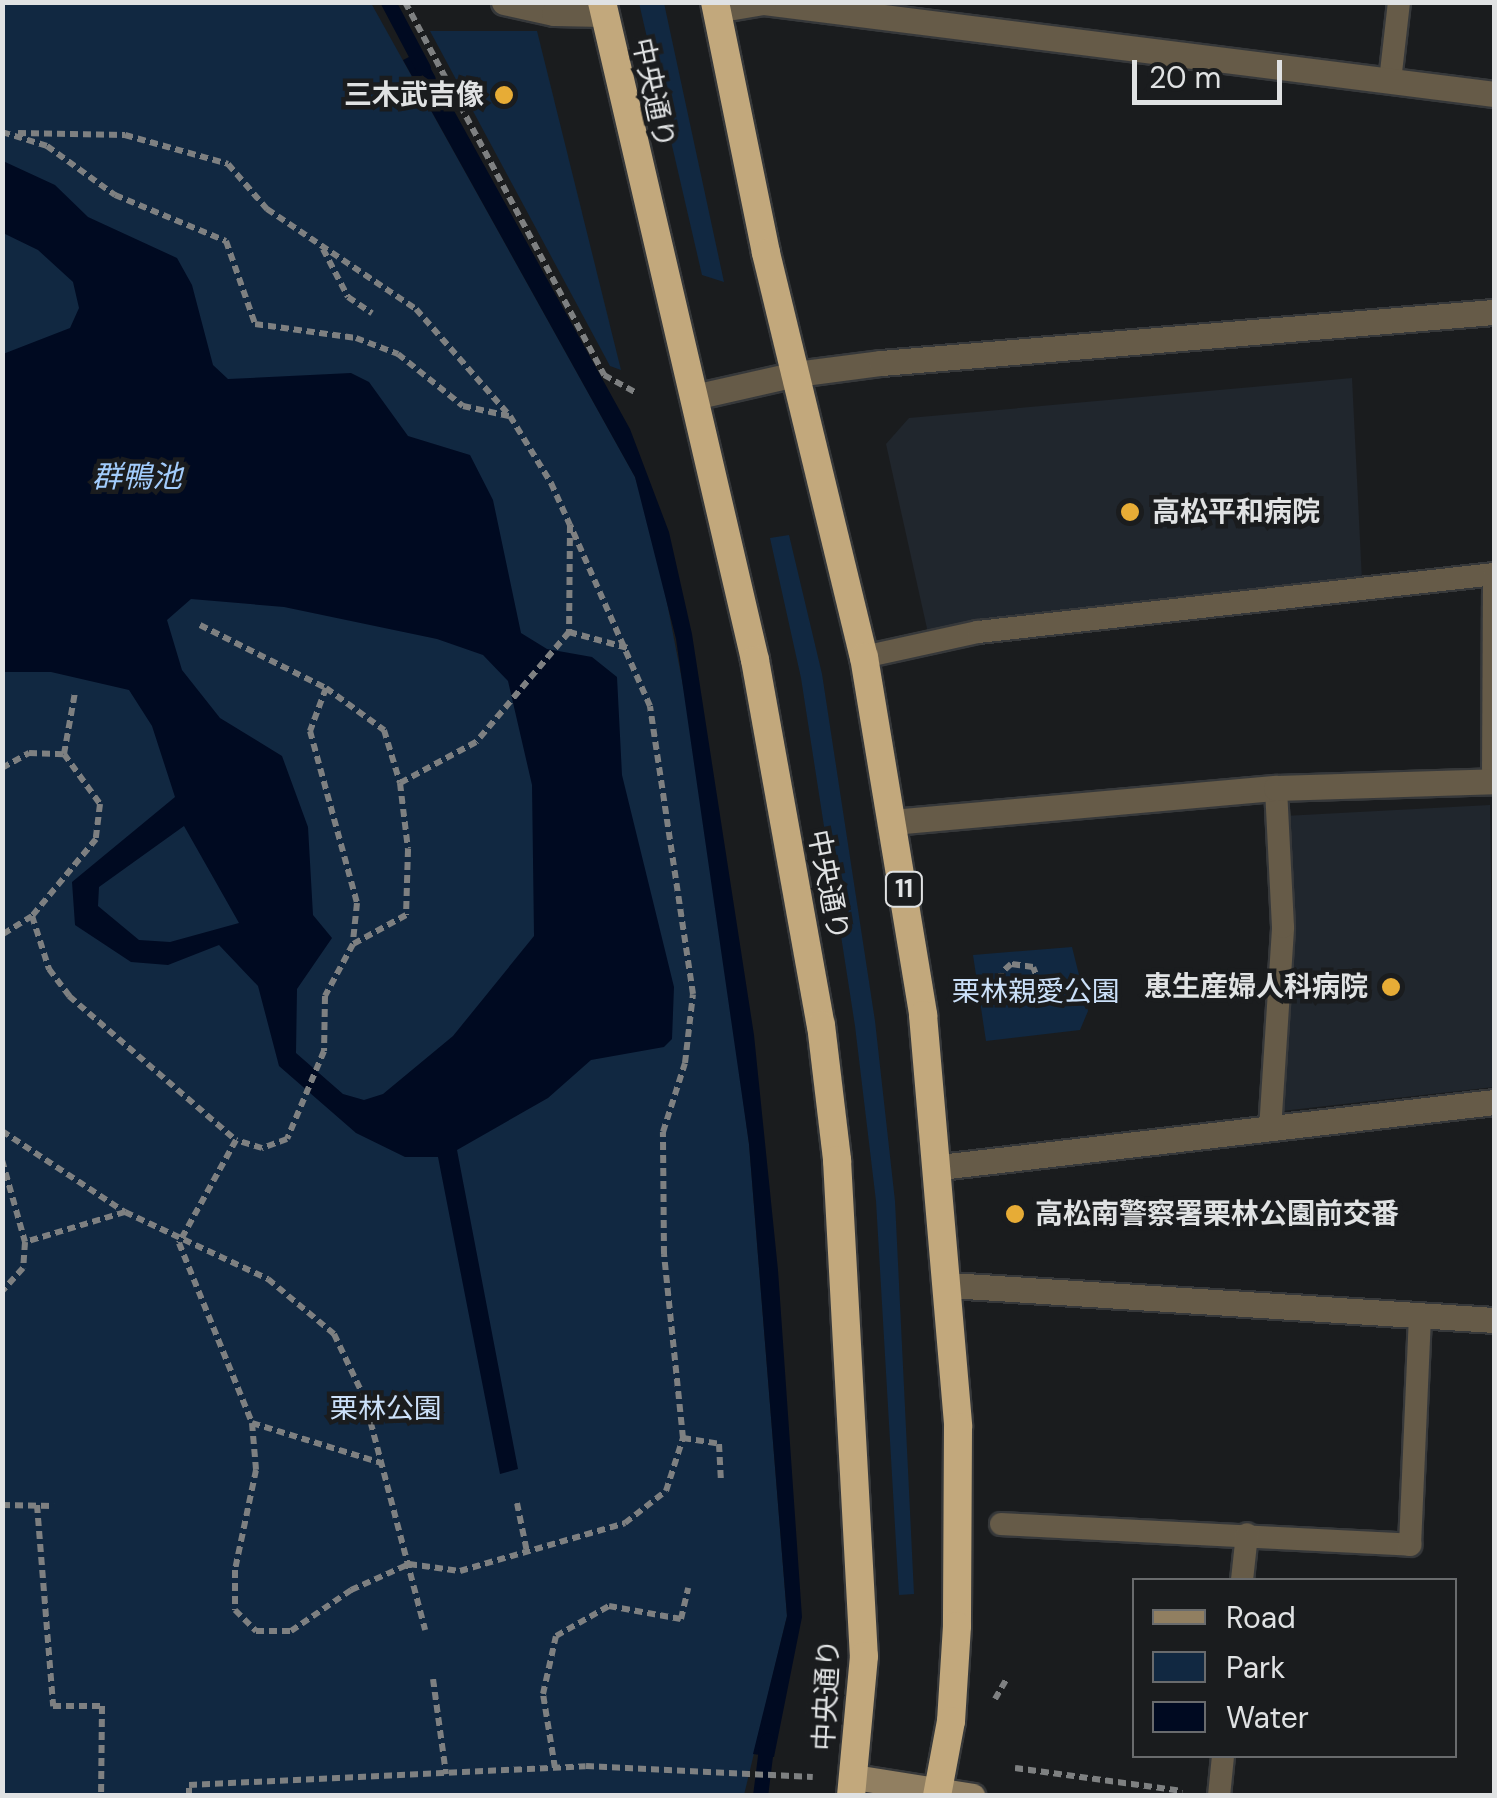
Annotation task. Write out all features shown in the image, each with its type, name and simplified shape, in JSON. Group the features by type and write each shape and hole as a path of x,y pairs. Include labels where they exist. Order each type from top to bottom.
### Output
{"highway":[{"name":"11","path":"716,6 796,374 864,657 914,946 940,1166 958,1427 957,1626 938,1794"},
{"name":"中央通り","path":"603,8 755,660 821,1024 838,1160 864,1656 852,1786"}],"main road":[{"path":"852,1786 972,1796"}],"street":[{"path":"504,2 554,14 603,8"},
{"path":"716,6 764,2 1494,94"},
{"path":"694,397 796,374 1494,312"},
{"path":"892,822 1276,788 1494,780"},
{"path":"940,1166 1494,1102"},
{"path":"950,1286 1494,1320"}],"lane":[{"path":"1390,81 1399,2"},
{"path":"864,657 978,632 1494,574 1494,780"},
{"path":"1270,1130 1283,927 1276,788"},
{"path":"1002,1524 1410,1545 1420,1316"},
{"path":"1242,1578 1248,1534"},
{"path":"1218,1796 1223,1758"}],"path":[{"path":"405,2 604,374 637,394"},
{"path":"2,132 126,136 228,164 268,209 416,309 510,416 570,525 628,648 650,706 693,994 684,1063 663,1132 664,1254 682,1438 666,1490 625,1523 460,1572 408,1564 351,1590 291,1631 256,1631 235,1610 235,1570 256,1470 252,1423 179,1242"},
{"path":"18,133 115,195 226,241 254,324 356,338 398,354 464,406 510,416"},
{"path":"322,248 348,297 372,313"},
{"path":"400,783 476,742 568,632 570,525"},
{"path":"200,625 326,688 384,730 400,783 406,915 353,944"},
{"path":"568,632 628,648"},
{"path":"32,916 49,969 69,996 236,1140 262,1148 286,1139 304,1108 324,1051 325,996 353,944 357,903 310,731 326,688"},
{"path":"2,935 32,916 96,839 100,804 64,754 75,692"},
{"path":"2,768 29,753 64,754"},
{"path":"970,1000 1003,996 1020,1004 1037,994 1032,966 1011,964 1001,973 1003,996"},
{"path":"2,1131 125,1212 179,1242 268,1280 334,1334 364,1397 425,1630"},
{"path":"179,1242 236,1140"},
{"path":"2,1160 25,1242 24,1268 2,1291"},
{"path":"25,1242 125,1212"},
{"path":"252,1423 381,1463"},
{"path":"682,1438 719,1444 721,1482"},
{"path":"516,1503 528,1552"},
{"path":"2,1505 54,1506"},
{"path":"38,1506 53,1706 102,1706 100,1796"},
{"path":"555,1768 543,1694 556,1636 608,1606 681,1619 688,1588"},
{"path":"995,1708 1006,1678"},
{"path":"433,1680 446,1774"},
{"path":"189,1796 189,1785 555,1768 813,1777"},
{"path":"1015,1768 1194,1793"},
{"path":"242,1784 242,1796"}],"shaded area":[{"name":"高松平和病院","path":"1352,378 1362,581 928,633 886,444 909,418"},
{"name":"恵生産婦人科病院","path":"1490,805 1494,1087 1282,1111 1289,927 1284,816"}],"green space":[{"name":"栗林公園","path":"3,3 371,3 635,477 654,535 701,779 749,1144 787,1616 744,1795 3,1795"},
{"path":"639,3 664,3 724,282 702,275"},
{"path":"430,31 537,31 621,370 610,366"},
{"path":"789,535 822,674 875,1021 895,1201 914,1594 899,1595 876,1201 855,1026 801,678 770,538"},
{"name":"栗林親愛公園","path":"1072,947 1088,1011 1080,1030 986,1041 973,955"}],"water":[{"path":"421,51 630,429 669,532 692,634 754,1035 778,1270 802,1617 774,1757 753,1754 787,1616 749,1144 676,639 635,477 403,60"},
{"name":"群鴨池","path":"3,161 55,185 88,217 177,258 192,285 213,365 228,379 351,373 369,382 408,436 470,455 493,500 521,633 547,649 592,657 617,677 622,775 674,987 672,1039 664,1047 591,1060 548,1098 457,1150 518,1469 500,1474 438,1157 405,1157 356,1133 279,1066 258,986 219,945 168,965 131,962 75,925 72,882 175,797 152,726 129,690 51,672 3,672 3,354 70,328 79,308 73,282 38,250 3,233","holes":["191,599 284,607 437,639 483,655 508,681 532,785 534,936 453,1036 383,1094 364,1100 343,1094 296,1053 297,989 332,938 313,915 308,827 282,756 220,718 182,670 167,620","184,826 239,923 170,942 139,940 98,906 99,887"]}],"waterway":[{"path":"388,2 423,68"},
{"path":"760,1796 767,1740"}],"place":[{"name":"三木武吉像","path":"504,95"},
{"name":"高松平和病院","path":"1130,512"},
{"name":"恵生産婦人科病院","path":"1391,987"},
{"name":"高松南警察署栗林公園前交番","path":"1015,1214"}]}
